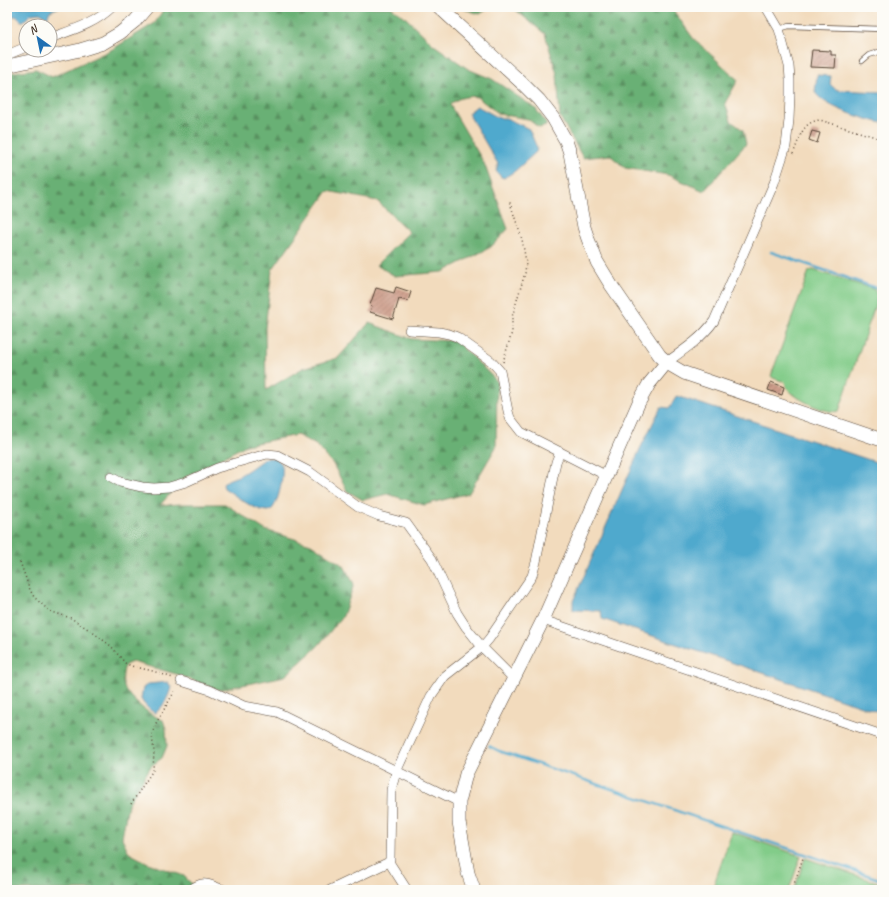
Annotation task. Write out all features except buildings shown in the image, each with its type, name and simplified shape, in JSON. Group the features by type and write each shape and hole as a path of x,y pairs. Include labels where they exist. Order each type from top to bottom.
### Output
{"street":[{"path":"58,35 96,20 112,7"},
{"path":"7,66 80,50 103,43 120,33 135,21 147,7"},
{"path":"439,7 523,84 539,100 553,118 566,142 570,153 584,227 598,262 611,285 660,356 684,373 882,440"},
{"path":"474,890 468,873 459,822 459,802 466,774 543,620 639,402 649,384 667,362 695,341 709,328 714,320 778,172 786,146 789,120 790,79 789,66 779,29 766,7"},
{"path":"7,55 18,50"},
{"path":"409,330 439,332 456,337 491,361 500,371 508,411 514,424 521,432 607,476"},
{"path":"407,890 389,862 391,790 396,772 431,696 445,676 482,647 489,639 532,576 556,462 560,452"},
{"path":"111,478 120,482 142,487 169,487 186,482 217,468 267,454 277,455 315,475 358,507 379,516 406,522 432,559 457,612 482,647 513,678"},
{"path":"543,620 882,735"},
{"path":"181,681 210,690 244,706 277,712 459,802"},
{"path":"330,890 389,862"},
{"path":"190,890 197,885 204,883 224,890"}],"lane":[{"path":"779,29 789,26 882,29"},
{"path":"862,61 869,55 882,50"}],"path":[{"path":"792,157 805,126 812,121 820,120 882,139"},
{"path":"500,371 512,332 512,317 525,273 526,262 522,239 509,200"},
{"path":"20,562 30,590 34,597 46,608 52,612 71,618 91,631 111,646 125,663 181,681 155,725 152,735 154,752 153,770 131,804"},
{"path":"792,890 803,858"}],"green space":[{"path":"165,7 391,7 406,18 434,45 468,69 492,79 535,108 546,123 546,126 539,128 528,119 499,114 477,97 471,96 463,98 450,105 484,163 508,229 491,247 443,272 395,276 376,265 409,232 377,201 328,191 272,270 265,328 266,390 303,368 338,358 369,323 412,339 456,341 497,381 496,447 469,493 424,505 387,494 363,500 347,491 333,464 316,445 297,435 246,445 184,478 160,505 225,504 265,530 311,544 344,566 354,584 343,616 317,647 285,676 219,690 176,674 140,664 132,662 125,665 123,672 123,684 125,689 134,700 152,715 163,720 166,729 167,746 162,758 151,766 128,804 122,838 129,853 148,863 184,876 196,890 7,890 7,73 36,69 52,77 111,50 155,23"},
{"path":"457,7 491,7 480,14"},
{"path":"512,7 675,7 673,10 693,38 738,80 725,103 731,121 743,130 746,144 704,191 668,175 625,168 610,155 583,158 560,117 557,74 545,34"},
{"path":"813,270 874,289 878,297 839,411 834,412 812,405 798,398 788,389 785,382 771,376 809,271"},
{"path":"732,832 801,856 789,890 712,890"},
{"path":"805,858 882,884 882,890 794,890"}],"water":[{"path":"7,7 60,7 50,11 47,18 40,13 31,14 27,18 18,18 16,16 7,17"},
{"path":"817,75 831,76 830,84 838,90 882,92 882,123 845,112 826,103 815,92"},
{"path":"477,106 499,118 506,118 529,129 537,148 536,152 515,171 504,178 501,177 496,171 498,164 468,113"},
{"path":"677,396 882,464 882,713 602,619 601,611 573,610 573,601 640,449 661,407 669,408"},
{"path":"266,458 276,458 282,466 280,492 275,505 268,511 257,508 245,502 224,488 223,484 227,480 240,475"},
{"path":"168,682 171,687 169,694 163,705 155,713 147,707 141,699 143,688 148,684"}],"waterway":[{"path":"771,252 882,290"},
{"path":"489,746 499,751 882,880"}]}
